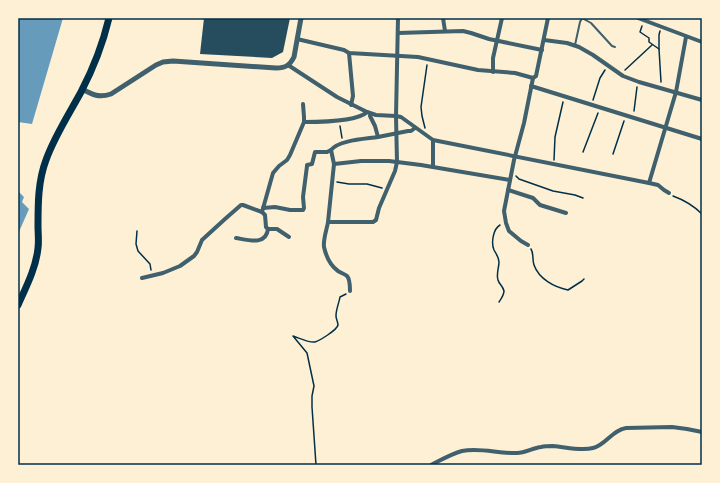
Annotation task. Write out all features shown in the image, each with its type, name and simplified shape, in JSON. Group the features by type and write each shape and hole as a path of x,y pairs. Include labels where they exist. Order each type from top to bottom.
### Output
{"highway":[{"path":"18,305 37,256 39,195 42,171 56,137 82,90 100,50 109,18"}],"street":[{"path":"82,90 91,94 104,96 111,94 163,62 173,61 276,68 285,67 292,62 294,57 301,18"},
{"path":"328,222 374,222 395,171 397,162 396,116 398,18"},
{"path":"444,18 445,31"},
{"path":"493,72 493,58 502,18"},
{"path":"528,245 509,231 504,211 511,173 524,123 533,78 536,76 548,18"},
{"path":"638,18 702,42"},
{"path":"398,33 463,31 542,50"},
{"path":"650,183 676,92 686,37"},
{"path":"297,39 344,50 349,53 418,57 478,70 515,73 533,78"},
{"path":"544,40 567,43 579,47 623,76 702,100"},
{"path":"349,53 353,96 352,105"},
{"path":"288,65 352,105 376,115 401,117 433,140 650,183 658,185 669,193"},
{"path":"531,86 702,139"},
{"path":"236,238 253,241 264,238 267,234 268,228 266,227 265,216 262,210 273,173 287,160 304,122 303,104"},
{"path":"304,122 351,119 369,113"},
{"path":"369,113 378,137"},
{"path":"142,278 163,273 180,266 194,256 202,240 241,205 262,210 275,207 290,210 303,210 307,165 312,164 315,152 327,152 343,143 350,141 378,137 415,128"},
{"path":"433,140 433,167"},
{"path":"331,150 334,164 333,182 324,245 328,258 334,267 348,278 350,291"},
{"path":"334,164 361,161 389,161 510,180"},
{"path":"508,190 533,198 540,206 566,213"},
{"path":"268,228 277,229 289,237"},
{"path":"431,465 451,454 463,451 475,450 517,453 540,447 554,446 585,449 594,448 615,432 626,428 672,427 702,432"}],"lane":[{"path":"575,46 582,18 590,23 615,48"},
{"path":"651,23 653,18"}],"path":[{"path":"644,20 640,32 649,38 649,42 652,45 659,49"},
{"path":"661,27 659,35 661,88"},
{"path":"620,74 652,45"},
{"path":"424,134 425,127 421,107 428,59"},
{"path":"591,105 600,78 608,65"},
{"path":"632,118 639,82"},
{"path":"553,165 555,137 565,97"},
{"path":"583,152 600,108"},
{"path":"613,154 626,116"},
{"path":"339,120 343,143"},
{"path":"511,173 519,179 553,191 583,198"},
{"path":"333,182 367,184 387,189"},
{"path":"669,193 670,195 682,199 702,214"},
{"path":"498,302 504,294 504,291 498,279 499,261 493,245 493,239 497,226 506,223"},
{"path":"137,231 136,244 138,251 150,264 152,275"},
{"path":"528,245 533,253 535,266 543,279 568,290 584,279"},
{"path":"316,465 312,407 314,386 308,353 293,336 315,342 336,329 338,325 336,319 340,297 349,293 350,291"}],"water":[{"path":"18,18 63,18 32,124 18,122"},
{"path":"18,191 24,197 22,202 29,209 18,234"}],"building":[{"path":"204,18 290,18 283,52 272,58 200,54"}]}
